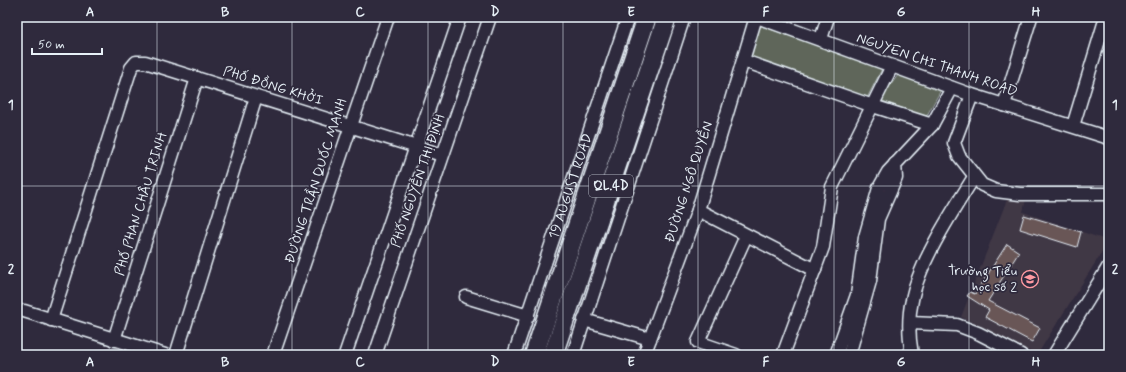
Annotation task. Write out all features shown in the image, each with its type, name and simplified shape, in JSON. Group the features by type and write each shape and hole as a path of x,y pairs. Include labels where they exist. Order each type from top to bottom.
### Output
{"highway":[{"name":"19 AUGUST ROAD","path":"534,355 647,17"},
{"name":"QL.4D","path":"554,355 667,17"}],"street":[{"name":"ĐƯỜNG TRẦN QUỐC MẠNH","path":"273,355 388,17"},
{"name":"PHỐ NGUYỄN THỊ ĐỊNH","path":"345,355 460,17"},
{"name":"PHỐ NGUYỄN THỊ ĐỊNH","path":"375,355 490,17"},
{"name":"19 AUGUST ROAD","path":"514,355 628,17"},
{"path":"573,355 684,17"},
{"name":"NGUYEN CHI THANH ROAD","path":"757,17 972,95 1109,138"},
{"name":"ĐƯỜNG NGÔ QUYỀN","path":"644,355 698,210 757,17"},
{"path":"821,39 828,17"},
{"path":"1004,105 1031,17"},
{"path":"1073,126 1106,17"},
{"path":"744,61 932,125"},
{"name":"PHỐ ĐỒNG KHỞI","path":"51,320 131,68 136,62 145,62 442,155"},
{"path":"783,355 823,247 832,187 892,66"},
{"name":"PHỐ PHAN CHÂU TRINH","path":"114,340 197,78"},
{"path":"836,355 857,295 865,237 874,201 883,180 895,164 917,144 932,125 952,88"},
{"path":"972,95 954,143 959,156 974,177 988,189 1006,193 1109,194"},
{"path":"176,355 256,97"},
{"path":"849,355 870,281 878,219 896,178 895,164"},
{"path":"912,355 910,323 912,300 920,276 950,217 974,177"},
{"path":"698,210 746,236 815,270"},
{"path":"736,355 711,351 698,342 746,236"},
{"path":"1054,355 1109,266"},
{"path":"466,297 528,316"},
{"path":"24,311 165,355"},
{"path":"584,320 650,339"},
{"path":"910,323 957,325 978,333 1021,355"}],"shaded area":[{"name":"Trường Tiểu học số 2","path":"1008,197 1026,199 1023,212 1109,241 1037,355 961,317"}],"green space":[{"path":"758,25 883,67 867,98 747,59"},
{"path":"898,75 942,88 926,117 880,100"}],"building":[{"path":"1024,215 1081,232 1077,247 1020,229"},
{"path":"1007,244 1019,252 988,301 1040,328 1032,342 985,317 989,310 967,296 970,292 975,294"}],"place":[{"name":"Trường Tiểu học số 2","path":"1030,279"}]}
